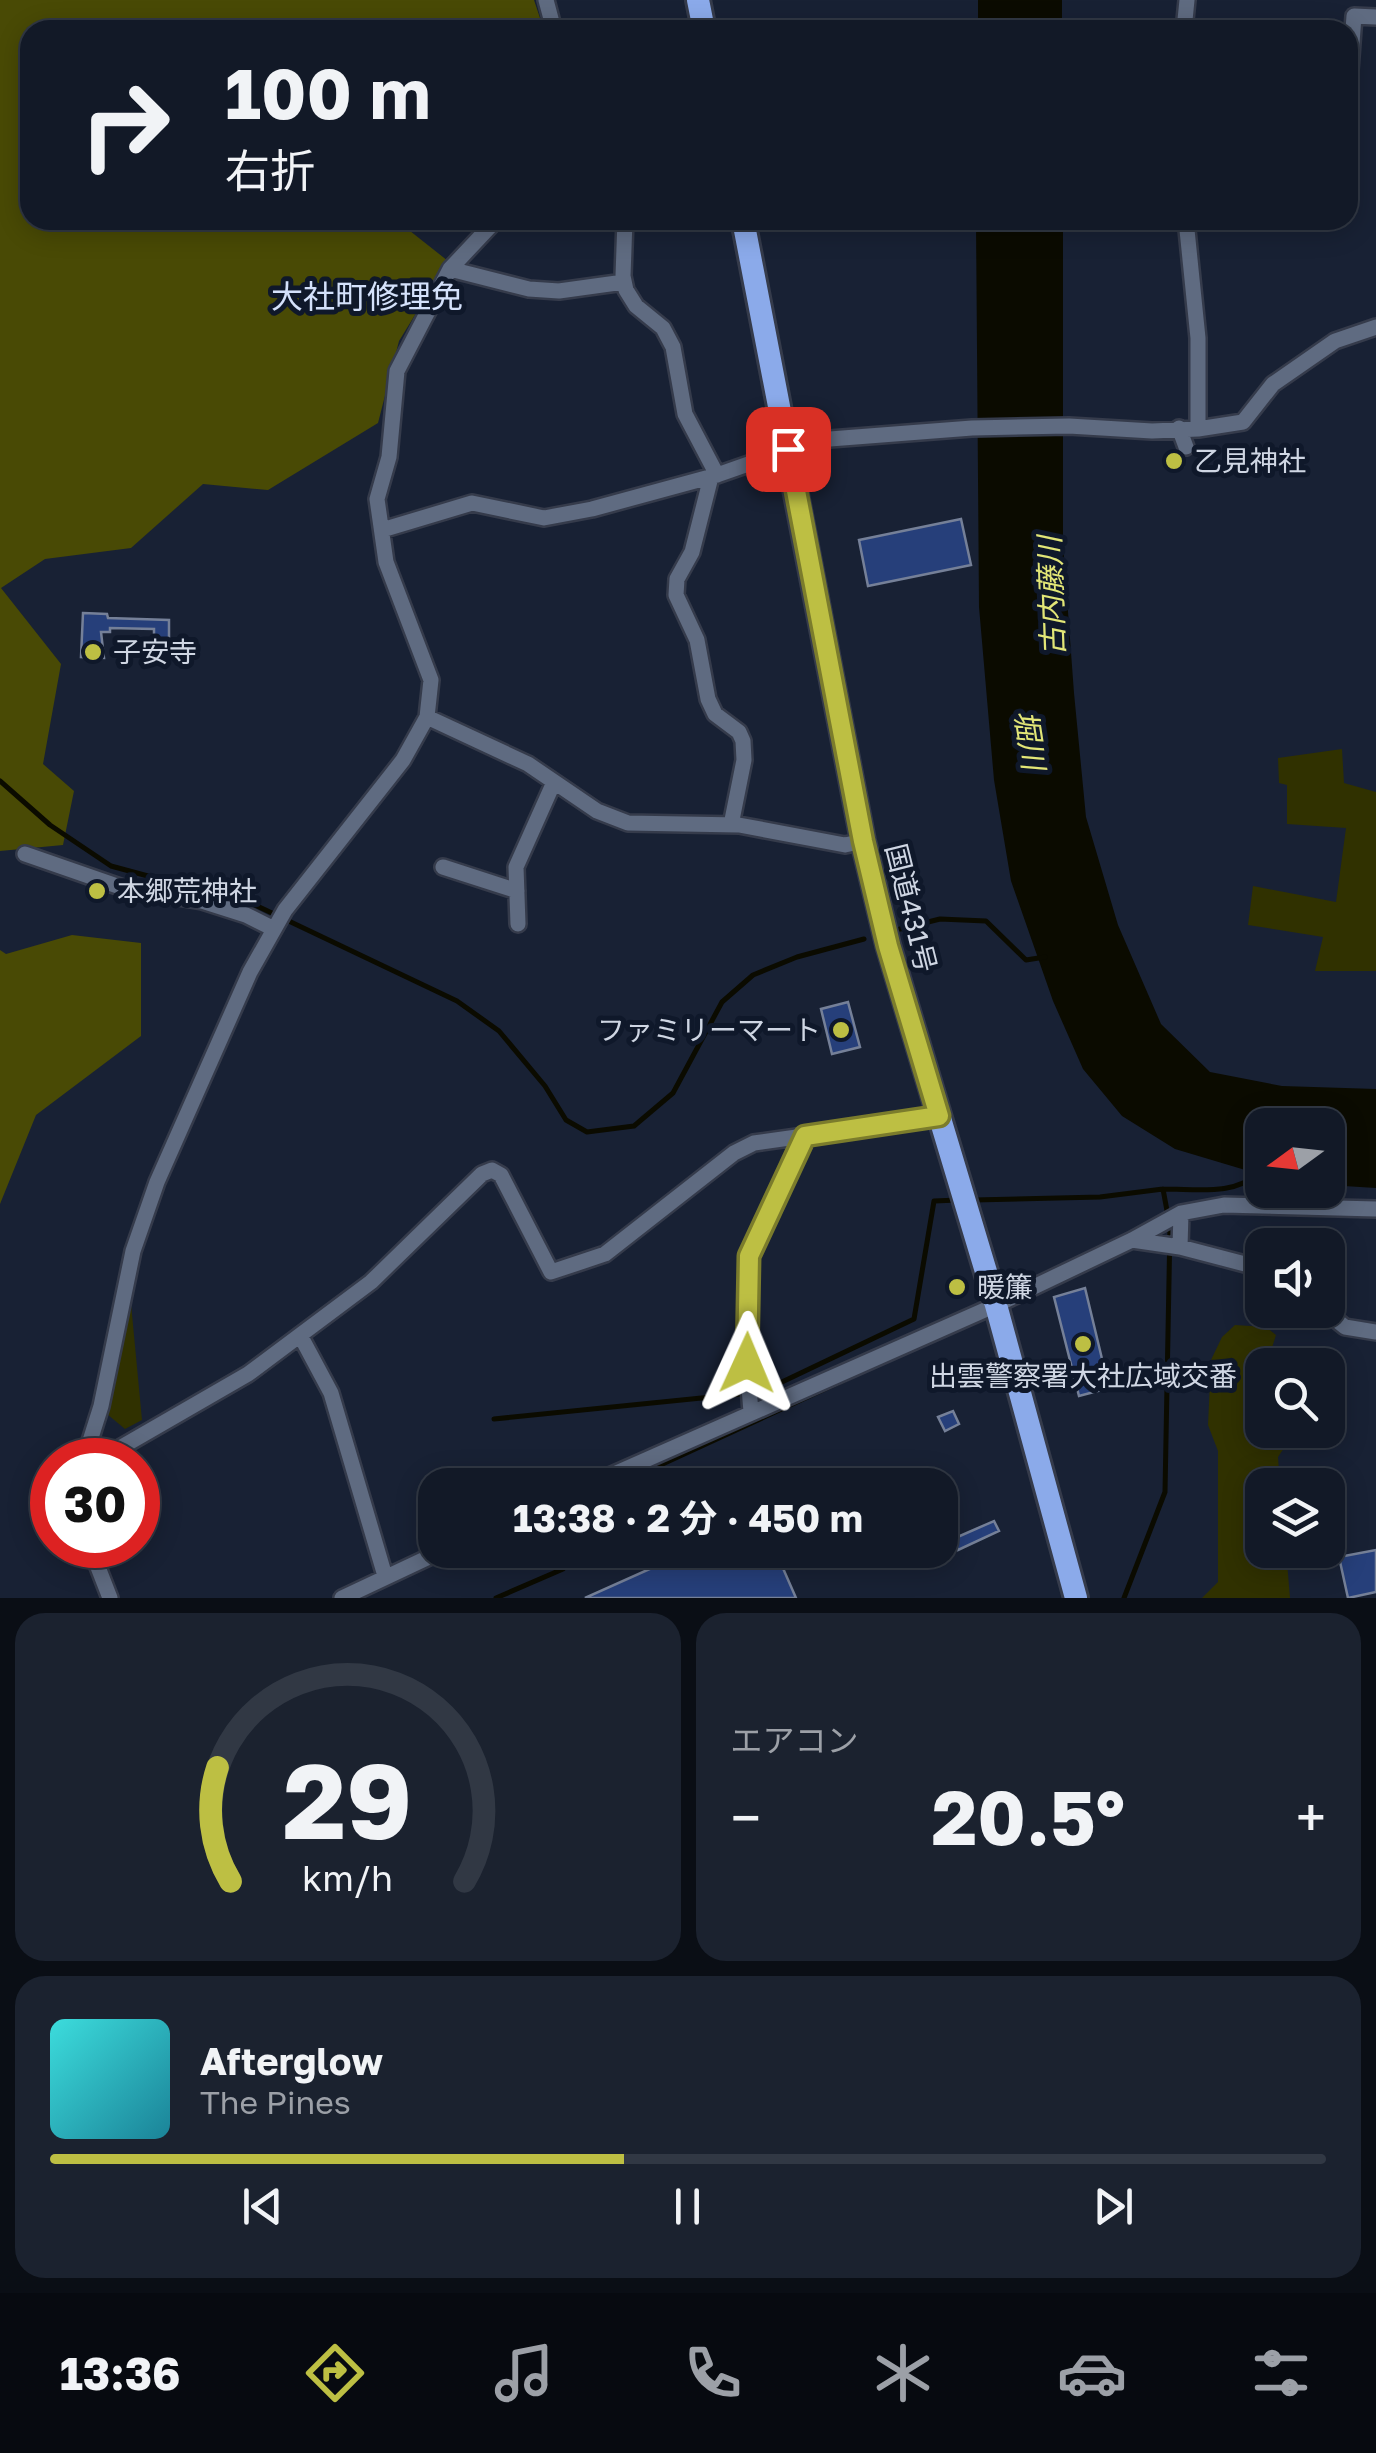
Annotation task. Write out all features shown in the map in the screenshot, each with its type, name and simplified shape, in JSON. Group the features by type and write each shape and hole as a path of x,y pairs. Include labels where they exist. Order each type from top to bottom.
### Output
{"highway":[{"name":"国道431号","path":"745,230 863,841 888,946 996,1305 1076,1598"}],"street":[{"path":"1354,20 1354,16 1376,17"},
{"path":"91,1438 133,1252 157,1182 250,972 285,910 403,760 426,717 432,680 386,562 377,499 389,457 397,371 450,269 487,230"},
{"path":"625,230 624,282 636,306 663,328 673,347 686,414 714,476 692,552 677,580 676,595 697,640 708,698 715,714 739,732 742,741 744,760 731,825"},
{"path":"1187,230 1198,338 1198,429"},
{"path":"450,269 530,289 559,291 624,282"},
{"path":"382,530 472,503 544,518 592,509 714,476 817,440 972,428 1070,426 1152,431 1243,422 1273,384 1335,341 1376,327"},
{"path":"1178,428 1186,447"},
{"path":"426,717 528,764 596,811 628,824 731,825 846,845 863,841"},
{"path":"518,924 516,868 554,782"},
{"path":"25,854 123,888 202,900 275,927"},
{"path":"443,866 517,891"},
{"path":"136,1438 248,1374 371,1282 482,1174 492,1170 502,1175 551,1272 605,1254 734,1152 754,1143 939,1116"},
{"path":"752,1412 747,1363 749,1256 805,1136"},
{"path":"627,1468 996,1305 1169,1219 1224,1205 1376,1209"},
{"path":"1169,1219 1169,1246"},
{"path":"1169,1219 1169,1246"},
{"path":"1132,1240 1245,1264"},
{"path":"1345,1327 1376,1332"},
{"path":"300,1334 331,1393 385,1576"},
{"path":"342,1598 418,1561"},
{"path":"98,1568 110,1598"}],"shaded area":[{"path":"0,0 534,0 541,20 20,20 20,230 409,230 448,261 399,341 378,423 268,490 203,484 131,548 45,559 1,588 61,664 43,764 74,791 63,845 0,851"},
{"path":"1342,749 1344,783 1376,792 1376,971 1315,971 1323,937 1248,925 1253,886 1336,902 1346,828 1287,824 1287,785 1279,783 1278,758"},
{"path":"72,935 141,943 141,1036 36,1115 0,1204 0,950 6,954"},
{"path":"130,1293 142,1420 125,1429 107,1414"},
{"path":"1235,1325 1267,1328 1276,1335 1272,1348 1245,1348 1245,1448 1284,1448 1278,1457 1279,1468 1245,1468 1245,1568 1288,1568 1290,1598 1202,1598 1218,1582 1218,1451 1208,1425 1211,1360 1222,1337"}],"water":[{"path":"978,0 1062,0 1062,20 978,20"},
{"path":"976,230 1063,230 1063,544 1074,693 1086,817 1118,925 1161,1024 1210,1072 1282,1086 1376,1089 1376,1188 1345,1186 1345,1108 1245,1108 1245,1170 1175,1149 1122,1116 1083,1069 1053,1001 1011,881 994,780 979,607"}],"building":[{"path":"1168,454 1183,454 1183,466 1169,467"},
{"path":"961,519 971,565 868,586 859,540"},
{"path":"83,613 169,620 169,639 154,638 154,629 110,628 110,632 101,632 104,658 81,657"},
{"path":"90,886 104,888 103,896 89,895"},
{"path":"848,1002 860,1047 832,1054 821,1009"},
{"path":"1085,1288 1109,1388 1079,1396 1054,1297"},
{"path":"953,1411 959,1424 945,1431 938,1417"},
{"path":"994,1521 999,1531 958,1550 958,1537"},
{"path":"1376,1550 1376,1592 1348,1598 1341,1568 1345,1568 1345,1556"},
{"path":"652,1568 783,1568 796,1598 585,1598"}],"waterway":[{"path":"0,781 50,825 111,866 255,905 457,1001 499,1031 545,1086 566,1120 587,1132 634,1126 673,1093 722,1002 753,975 797,957 864,939"},
{"path":"900,929 940,919 986,921 1026,960 1045,957"},
{"path":"1124,1598 1165,1492 1170,1227 1163,1189 1203,1190 1245,1182"},
{"path":"974,1200 1100,1197 1163,1189"},
{"path":"494,1419 761,1392 914,1319 934,1201 958,1200"},
{"path":"654,1468 851,1377"},
{"path":"496,1598 563,1568"}],"place":[{"name":"乙見神社","path":"1174,461"},
{"name":"子安寺","path":"93,652"},
{"name":"本郷荒神社","path":"97,891"},
{"name":"ファミリーマート","path":"841,1030"},
{"name":"暖簾","path":"957,1287"},
{"name":"出雲警察署大社広域交番","path":"1083,1344"}],"district":[{"name":"大社町修理免","path":"367,297"}],"route":[{"path":"747,1363 749,1256 805,1136 939,1116 888,946 863,841 788,449"}],"water label":[{"name":"古内藤川","path":"1052,596"},
{"name":"堀川","path":"1029,740"}]}
